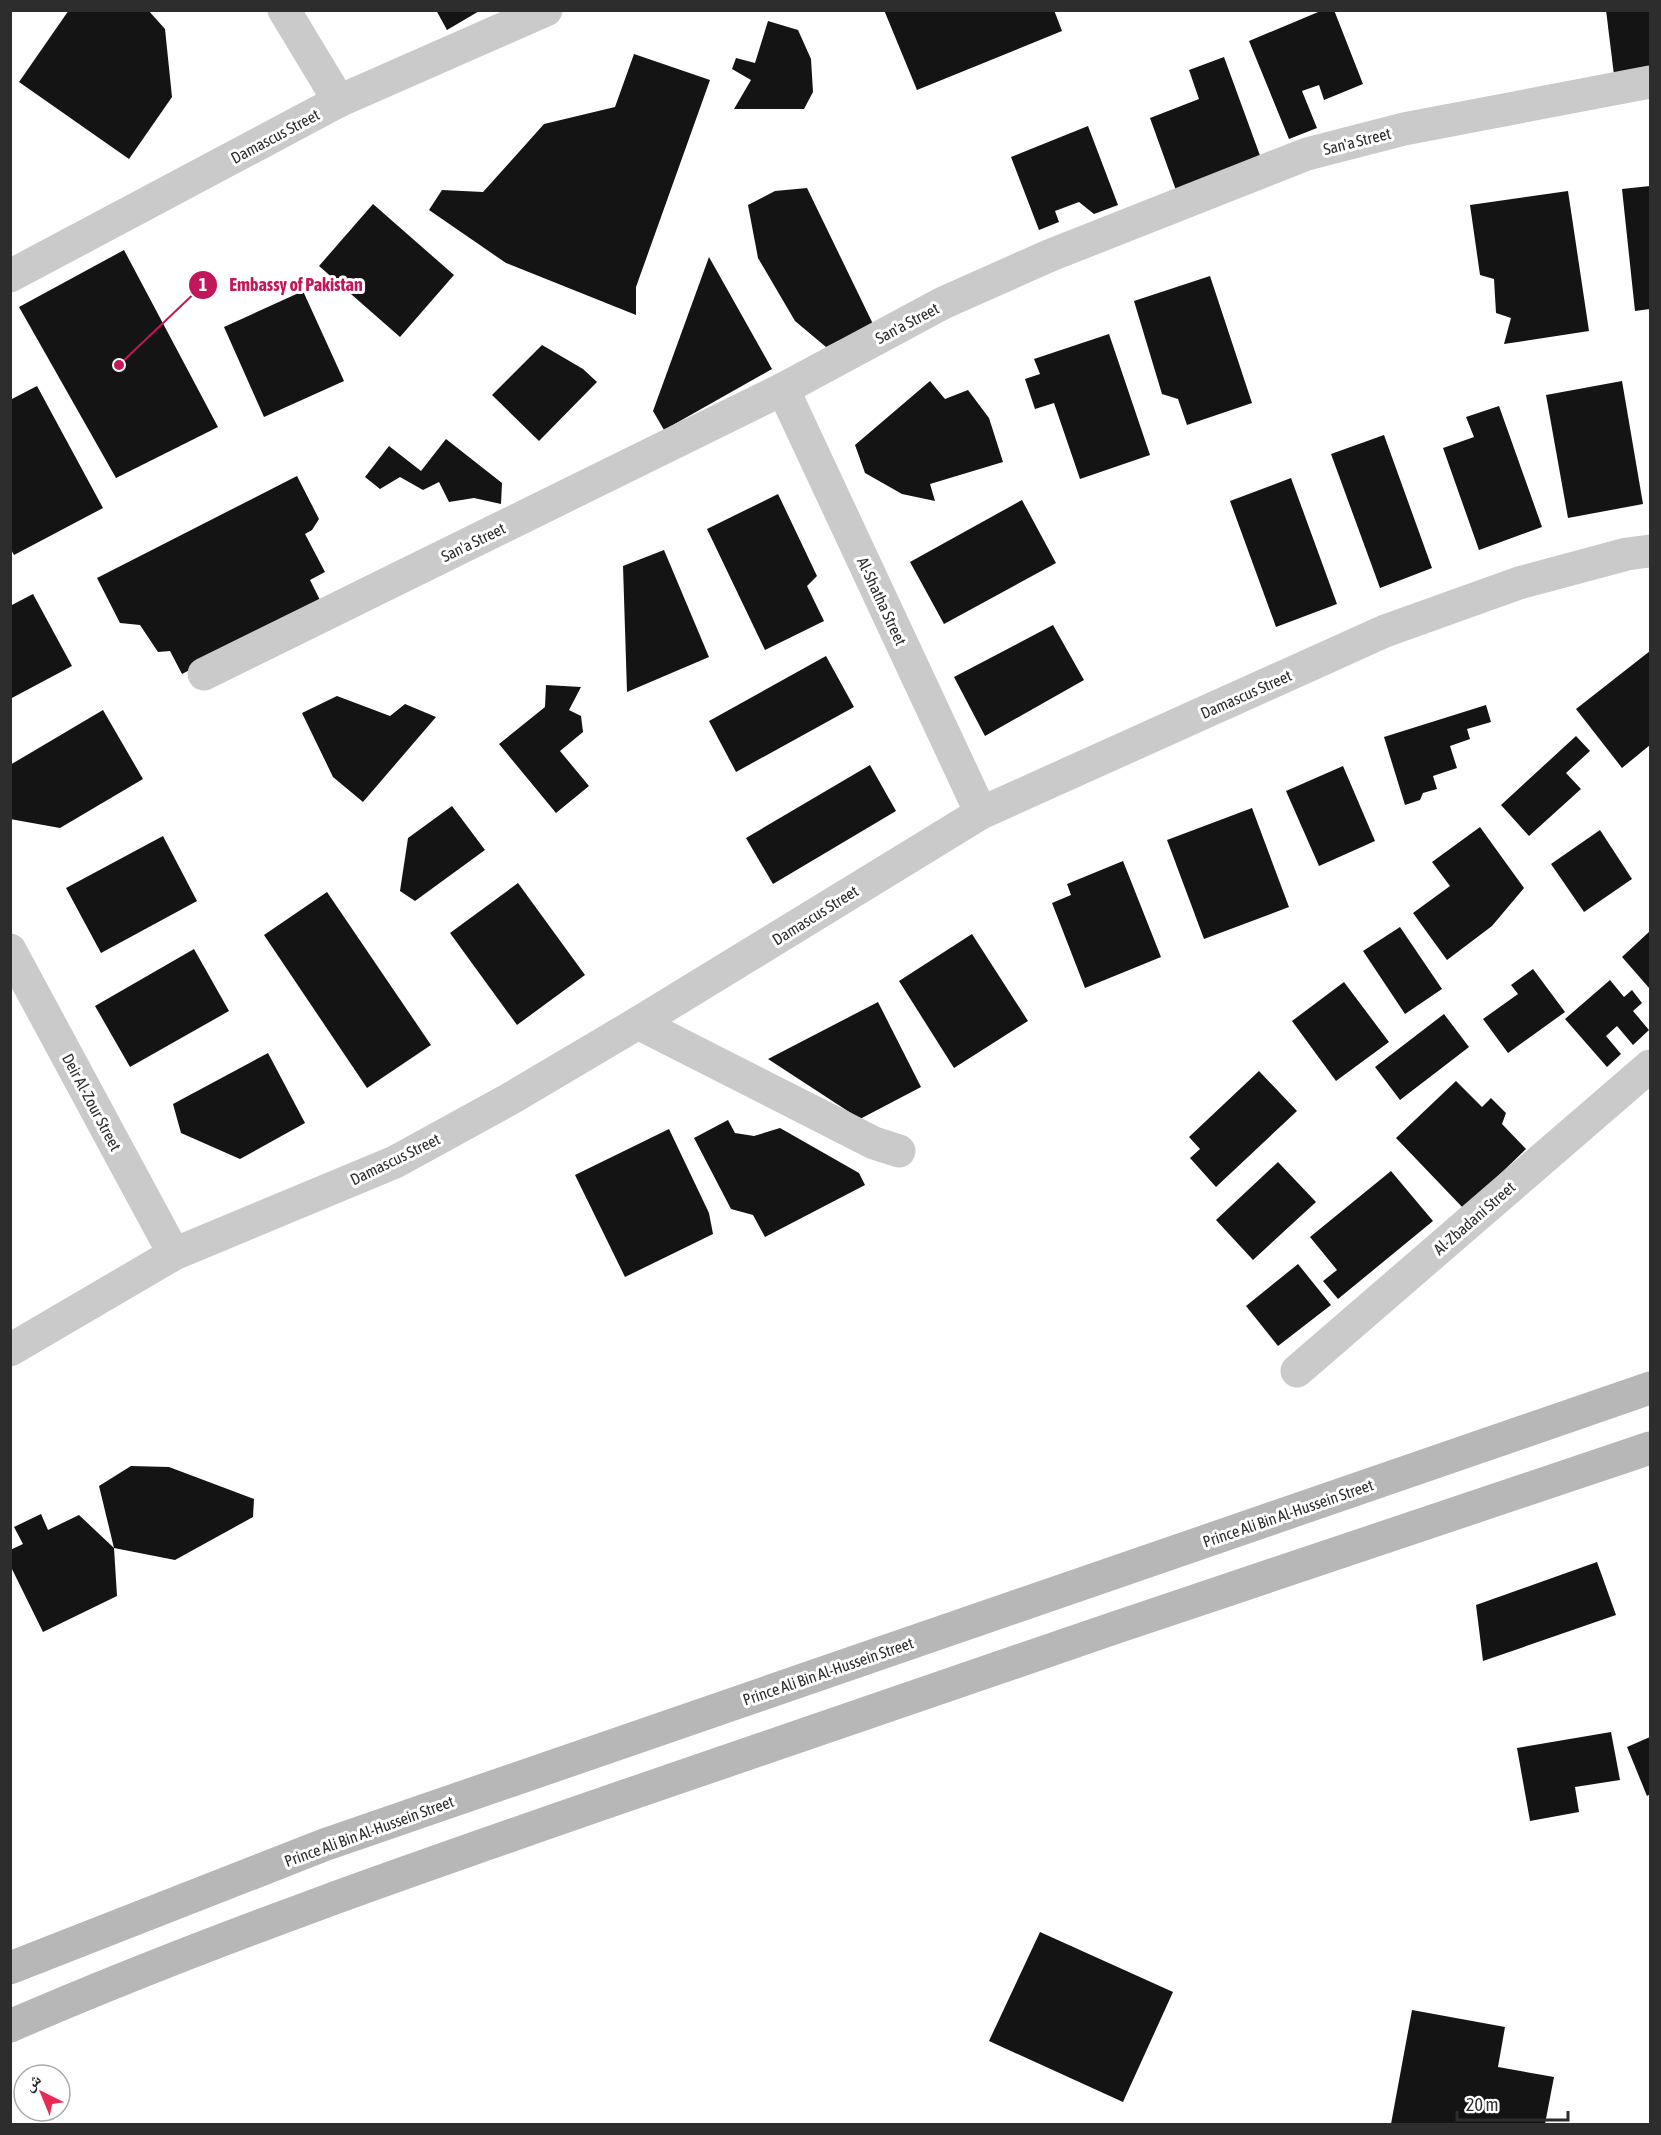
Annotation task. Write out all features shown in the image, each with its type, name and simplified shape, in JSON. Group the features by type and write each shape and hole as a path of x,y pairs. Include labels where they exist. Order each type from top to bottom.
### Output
{"main road":[{"name":"Prince Ali Bin Al-Hussein Street","path":"10,1968 324,1845 1650,1388"},
{"path":"10,2026 108,1984 372,1883 893,1702 1650,1448"}],"street":[{"path":"284,10 339,101"},
{"name":"Damascus Street","path":"10,276 339,101 546,10"},
{"name":"San'a Street","path":"204,674 783,389 943,303 1051,255 1307,154 1404,129 1650,82"},
{"name":"Al-Shatha Street","path":"783,389 981,813"},
{"name":"Damascus Street","path":"10,1350 174,1254 395,1162 508,1100 981,813 1385,632 1519,583 1650,550"},
{"name":"Deir Al-Zour Street","path":"10,950 174,1254"},
{"path":"638,1023 874,1143 899,1151"},
{"name":"Al-Zbadani Street","path":"1297,1371 1650,1066"}],"building":[{"path":"69,10 148,10 165,29 172,97 129,159 19,82"},
{"path":"436,10 481,10 447,30"},
{"path":"884,10 1054,10 1062,31 917,90"},
{"path":"1323,10 1334,10 1363,84 1324,100 1319,85 1302,91 1317,128 1289,139 1249,41"},
{"path":"1606,10 1650,10 1650,70 1614,75"},
{"path":"768,21 798,30 811,59 813,92 804,109 734,109 751,80 732,69 736,58 755,63"},
{"path":"634,54 710,80 636,287 636,315 506,263 429,210 442,190 483,192 544,124 615,107"},
{"path":"1224,57 1262,161 1177,193 1150,118 1199,99 1189,70"},
{"path":"1088,126 1118,205 1094,214 1079,202 1055,211 1059,222 1039,230 1011,157"},
{"path":"1650,186 1650,309 1635,311 1622,189"},
{"path":"807,188 873,324 826,347 795,321 758,258 748,205 775,191"},
{"path":"1568,191 1589,331 1504,344 1511,318 1496,313 1494,279 1480,275 1470,205"},
{"path":"373,204 454,275 400,337 319,266"},
{"path":"124,250 218,427 116,478 19,307"},
{"path":"709,257 772,369 664,430 653,411"},
{"path":"1210,276 1252,403 1187,425 1178,399 1162,394 1134,301"},
{"path":"303,291 344,381 264,417 224,327"},
{"path":"1109,334 1150,455 1080,479 1054,403 1035,409 1025,379 1040,374 1034,359"},
{"path":"542,345 583,369 597,382 539,441 492,395"},
{"path":"930,381 945,399 968,390 989,418 1003,462 930,484 935,501 902,494 865,473 855,445"},
{"path":"1622,381 1643,504 1568,518 1546,395"},
{"path":"37,386 103,508 14,555 10,548 10,400"},
{"path":"1499,406 1542,527 1479,550 1443,448 1474,437 1466,417"},
{"path":"1384,435 1432,568 1380,588 1331,454"},
{"path":"446,439 502,483 501,504 474,498 449,502 439,482 423,490 400,477 380,489 365,477 389,446 421,471"},
{"path":"297,476 319,519 312,530 305,534 325,572 310,580 321,602 182,674 170,651 158,652 140,625 120,623 97,578"},
{"path":"1291,478 1337,604 1276,627 1230,501"},
{"path":"778,494 817,576 807,586 824,621 765,650 707,529"},
{"path":"1022,500 1056,563 944,624 910,562"},
{"path":"664,550 709,657 627,692 623,566"},
{"path":"33,594 72,666 10,699 10,606"},
{"path":"1053,625 1084,680 985,736 954,677"},
{"path":"1650,651 1650,745 1622,768 1576,709"},
{"path":"826,656 854,707 736,772 709,721"},
{"path":"546,685 581,687 569,710 581,716 583,732 560,751 589,786 556,813 499,744 545,707"},
{"path":"337,696 390,716 405,704 436,717 363,802 333,777 302,713"},
{"path":"1486,705 1491,722 1467,729 1470,739 1450,746 1457,768 1433,776 1437,789 1423,793 1420,800 1405,805 1384,737"},
{"path":"103,710 143,779 60,828 10,819 10,765"},
{"path":"1576,736 1590,751 1566,773 1581,789 1529,836 1501,805"},
{"path":"870,765 896,811 773,884 746,838"},
{"path":"1343,766 1375,841 1319,866 1286,791"},
{"path":"452,806 485,850 415,901 400,891 408,838"},
{"path":"1252,808 1289,907 1204,939 1167,840"},
{"path":"1480,827 1524,888 1492,926 1447,960 1413,913 1450,886 1432,862"},
{"path":"1600,830 1632,879 1584,912 1551,864"},
{"path":"163,836 197,901 101,953 66,888"},
{"path":"1123,861 1161,957 1085,988 1052,903 1071,895 1067,884"},
{"path":"518,883 585,975 517,1025 450,933"},
{"path":"327,892 431,1045 367,1088 264,935"},
{"path":"1400,927 1442,989 1405,1014 1363,951"},
{"path":"1650,931 1650,989 1622,957"},
{"path":"972,934 1028,1021 954,1068 899,981"},
{"path":"194,949 229,1011 130,1067 95,1006"},
{"path":"1533,969 1565,1012 1508,1053 1483,1019 1518,994 1511,985"},
{"path":"1610,980 1624,997 1632,990 1642,1003 1633,1011 1649,1030 1633,1045 1617,1026 1606,1036 1621,1054 1607,1067 1565,1019"},
{"path":"1344,982 1389,1042 1336,1081 1292,1021"},
{"path":"878,1002 921,1087 860,1119 768,1059"},
{"path":"1444,1014 1469,1047 1400,1100 1375,1067"},
{"path":"268,1053 305,1123 240,1159 181,1133 173,1104"},
{"path":"1259,1071 1297,1111 1216,1187 1190,1158 1200,1149 1189,1137"},
{"path":"1456,1081 1482,1107 1491,1098 1506,1113 1502,1124 1526,1149 1464,1209 1396,1138"},
{"path":"728,1120 735,1133 754,1136 780,1128 859,1173 865,1185 765,1237 753,1215 731,1209 694,1138"},
{"path":"669,1129 709,1213 713,1234 625,1277 575,1175"},
{"path":"1278,1162 1316,1202 1253,1260 1216,1220"},
{"path":"1391,1171 1433,1221 1338,1299 1323,1281 1337,1270 1310,1237"},
{"path":"1298,1264 1331,1305 1278,1346 1246,1306"},
{"path":"131,1466 169,1467 254,1499 253,1517 175,1560 114,1548 99,1486"},
{"path":"41,1514 48,1530 79,1515 114,1548 117,1596 43,1632 10,1565 10,1550 23,1544 14,1527"},
{"path":"1597,1562 1616,1615 1483,1661 1476,1605"},
{"path":"1611,1732 1620,1780 1575,1787 1579,1812 1530,1821 1517,1748"},
{"path":"1650,1737 1650,1794 1647,1796 1627,1747"},
{"path":"1040,1932 1173,1992 1123,2102 989,2041"},
{"path":"1412,2010 1505,2027 1498,2067 1554,2077 1545,2124 1391,2124"}],"place":[{"name":"Embassy of Pakistan","path":"119,365"}]}
